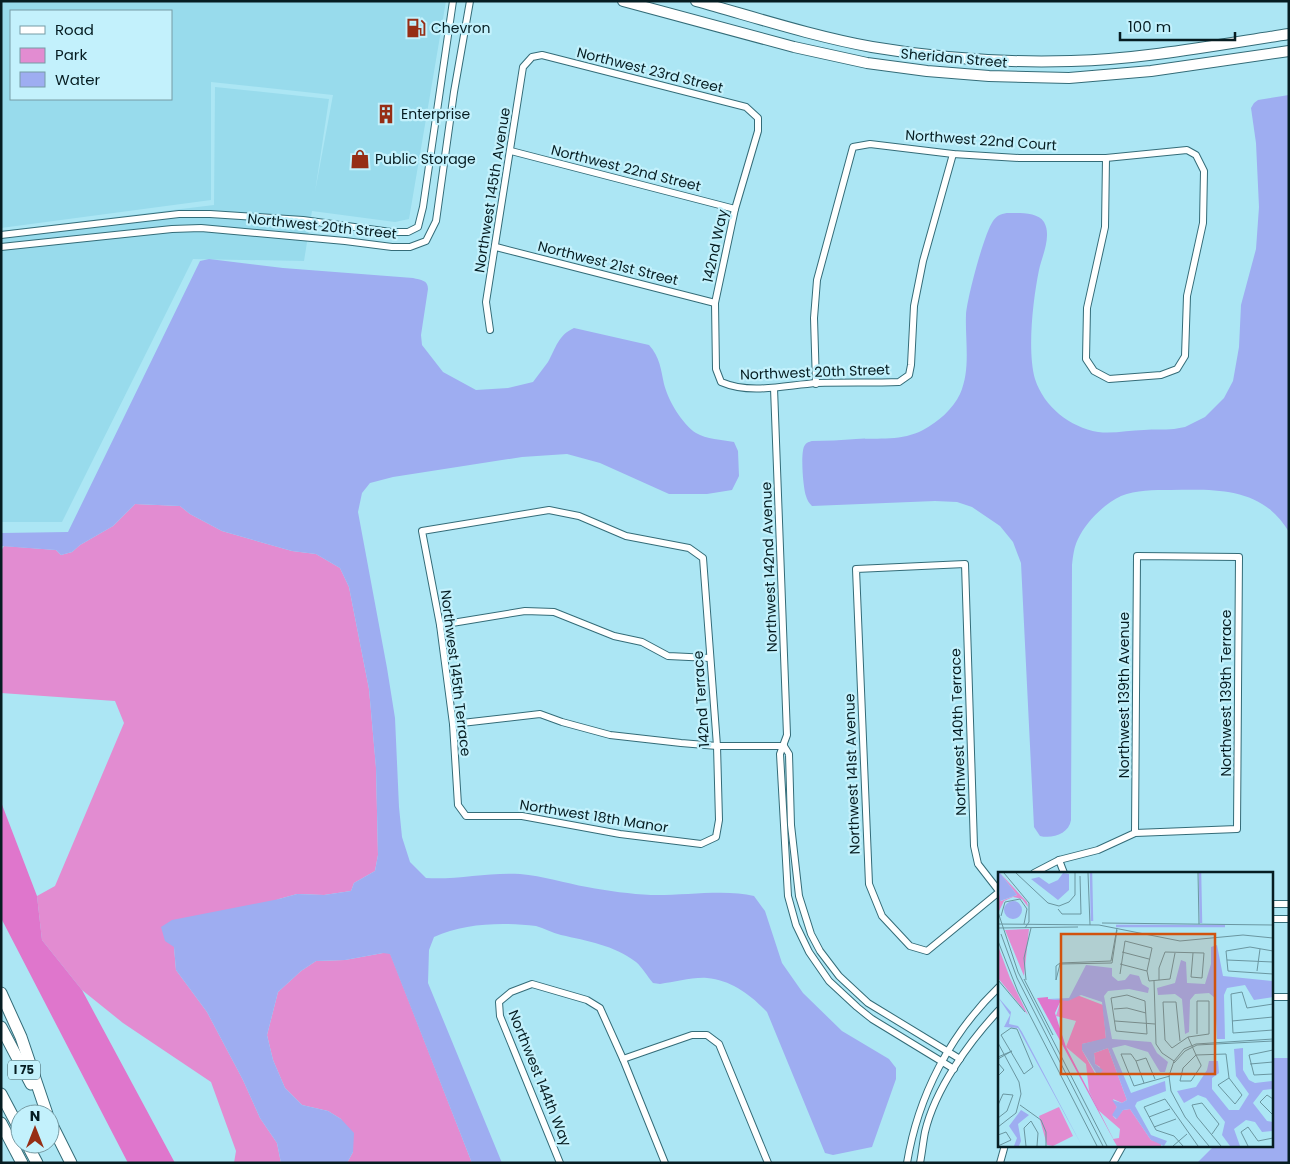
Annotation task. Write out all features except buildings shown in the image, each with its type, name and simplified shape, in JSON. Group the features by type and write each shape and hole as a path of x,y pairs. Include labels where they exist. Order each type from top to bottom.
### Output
{"highway":[{"path":"1,993 21,1037 43,1104"},
{"name":"I 75","path":"1,1026 41,1104"},
{"path":"1,1094 10,1111"},
{"path":"1,1123 22,1163"},
{"path":"60,1141 71,1163"}],"main road":[{"name":"Sheridan Street","path":"623,1 794,47 867,62 928,71 989,76 1069,78 1151,71 1289,50"},
{"name":"Sheridan Street","path":"696,1 792,28 871,46 928,55 991,60 1072,61 1153,54 1289,34"}],"street":[{"name":"Northwest 20th Street","path":"1,235 179,214 312,221 391,232 408,232 418,227 423,208 454,1"},
{"name":"Northwest 20th Street","path":"1,247 172,229 201,228 392,247 410,247 426,241 436,221 451,110 470,1"},
{"name":"Northwest 23rd Street","path":"532,57 542,55 746,107 758,118"},
{"name":"Northwest 145th Avenue","path":"490,330 486,302 523,67 532,57"},
{"name":"142nd Way","path":"721,382 716,369 715,303 736,208 758,131 758,118"},
{"name":"Northwest 22nd Court","path":"816,384 814,318 818,280 853,147 870,144 953,154 1019,158 1106,158 1187,150 1196,155 1204,171 1203,223 1187,296 1186,356 1177,369 1161,376 1109,378 1094,371 1086,359 1087,308 1105,227 1106,158"},
{"name":"Northwest 22nd Street","path":"511,152 736,208"},
{"name":"Northwest 20th Street","path":"721,382 734,387 774,388 816,384 899,382 909,376 914,306 923,261 953,154"},
{"name":"Northwest 21st Street","path":"496,247 715,303"},
{"name":"Northwest 142nd Avenue","path":"774,388 787,735 780,754 786,882 792,915 801,937 818,967 841,994 872,1019 954,1069"},
{"name":"142nd Terrace","path":"422,531 549,510 579,516 626,536 689,548 703,558 718,746 719,820 716,837"},
{"name":"Northwest 145th Terrace","path":"422,531 440,625 453,724 458,805 466,816"},
{"name":"Northwest 139th Avenue","path":"1135,834 1137,556 1239,557"},
{"name":"Northwest 139th Terrace","path":"1135,834 1237,829 1239,557"},
{"name":"Northwest 141st Avenue","path":"965,564 856,569 869,884 882,916 910,946 927,951 998,893"},
{"name":"Northwest 140th Terrace","path":"965,564 974,846 978,864 998,891"},
{"path":"440,625 525,611 554,612 614,636 642,642 668,656 710,658"},
{"path":"453,724 540,714 610,735 718,746 784,746"},
{"name":"Northwest 142nd Avenue","path":"784,746 789,754 796,880 811,934 830,965 868,1003 960,1059"},
{"name":"Northwest 18th Manor","path":"466,816 522,816 620,834 701,844 716,837"},
{"path":"1049,869 1059,860 1098,850 1135,834"},
{"path":"1059,860 1064,872"},
{"path":"1272,904 1289,904"},
{"path":"1272,919 1289,918"},
{"name":"Northwest 144th Way","path":"560,1163 500,1016 499,1002 511,992 532,984 587,1000 600,1008 624,1059"},
{"path":"907,1163 912,1134 923,1101 942,1061 962,1028 998,988"},
{"path":"1272,997 1289,997"},
{"path":"920,1163 925,1132 936,1100 972,1041 998,1011"},
{"path":"665,1163 624,1059 692,1035 707,1035 718,1044 768,1163"},
{"path":"1000,1163 1005,1146"},
{"path":"1113,1163 1122,1146"}],"shaded area":[{"path":"1,1 446,1 409,219 395,222 312,211 304,261 193,259 62,522 1,522 1,231 214,205 215,87 329,99 315,192 333,95 211,82 211,200 1,228"},
{"path":"1,802 37,896 42,940 82,990 175,1163 128,1163 1,918"}],"green space":[{"path":"135,504 180,506 190,514 222,531 292,551 316,554 340,568 349,587 369,689 376,767 378,855 375,871 354,883 351,891 324,895 297,894 279,899 174,947 176,970 207,1012 243,1080 260,1118 277,1143 281,1163 234,1163 236,1151 211,1082 123,1023 82,990 42,940 37,896 55,886 124,723 115,701 1,693 1,551 4,546 56,550 61,555 72,552 80,545 113,526"},
{"path":"390,953 472,1163 347,1163 353,1152 341,1119 328,1111 302,1105 285,1088 273,1060 267,1035 278,992 301,971 316,961 345,960"}],"water":[{"path":"1289,95 1289,532 1278,517 1266,506 1237,494 1221,491 1139,491 1121,496 1108,504 1091,520 1077,542 1072,565 1071,820 1070,825 1063,832 1050,837 1040,836 1034,827 1021,563 1013,542 1000,526 972,507 957,502 935,501 812,506 805,492 802,461 803,448 812,441 890,438 915,434 929,427 949,410 960,394 965,375 967,355 966,315 976,266 993,221 998,216 1007,213 1023,213 1038,216 1044,222 1046,228 1047,240 1039,270 1033,310 1031,354 1035,379 1039,389 1052,407 1059,414 1078,426 1098,432 1174,429 1185,427 1205,417 1224,398 1233,381 1239,347 1241,305 1256,249 1259,207 1256,143 1251,108 1258,100"},
{"path":"209,259 283,268 413,278 424,281 428,289 421,335 422,345 443,372 476,390 508,388 533,382 548,362 564,334 574,328 649,345 658,359 669,397 676,411 686,424 700,435 734,442 738,451 739,476 732,490 707,494 669,494 600,463 567,454 522,457 393,477 370,483 362,493 358,512 395,718 402,837 410,862 426,878 520,874 636,894 730,893 754,896 765,911 782,963 803,993 842,1031 889,1059 896,1068 896,1079 872,1147 833,1155 825,1153 767,1012 740,989 716,979 707,978 660,984 653,983 636,962 619,951 536,926 497,924 471,926 434,937 429,950 428,983 502,1163 472,1163 390,954 383,953 345,960 316,961 301,971 278,992 267,1035 273,1060 285,1088 302,1105 328,1111 341,1119 354,1133 353,1152 347,1163 281,1163 277,1143 260,1118 243,1080 207,1012 176,970 174,947 165,941 161,927 172,920 297,894 324,895 351,891 354,883 375,871 378,855 376,768 369,689 349,587 340,568 316,554 292,551 222,531 190,514 180,506 135,504 113,526 80,545 72,552 61,555 56,550 1,546 1,533 68,532 200,261"},
{"path":"1272,1058 1289,1058 1289,1163 1197,1163 1214,1146 1272,1146"}],"place":[{"name":"Chevron","path":"416,28"},
{"name":"Enterprise","path":"386,114"},
{"name":"Public Storage","path":"360,159"}]}
